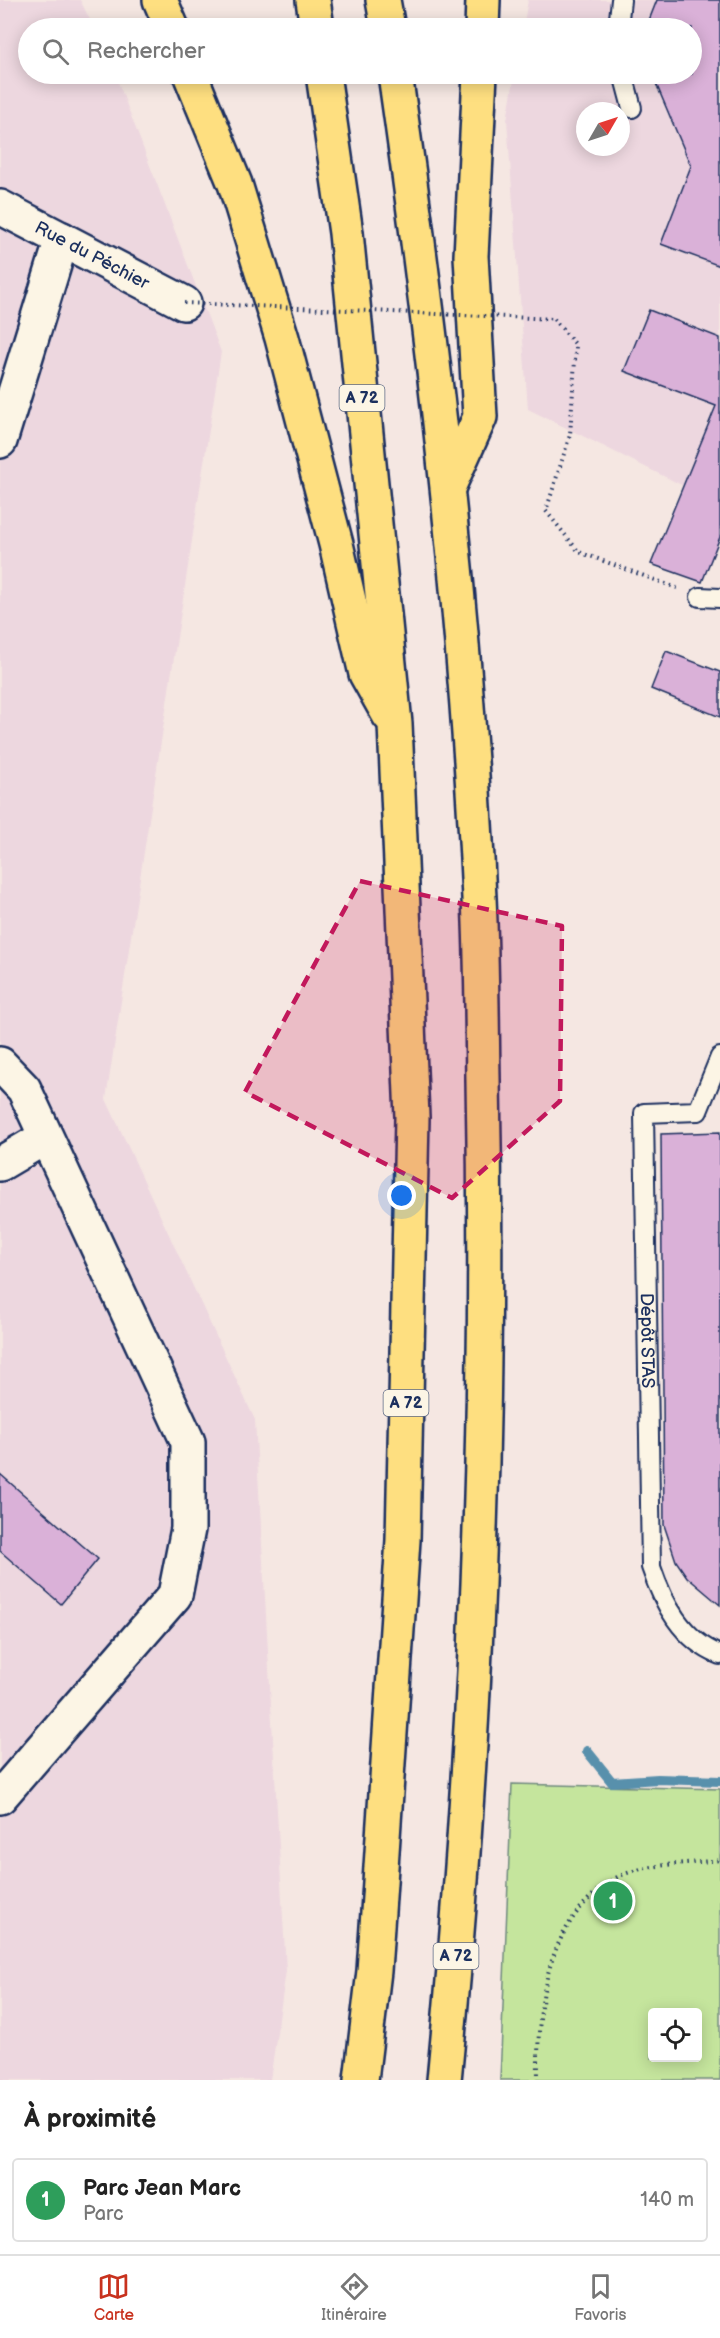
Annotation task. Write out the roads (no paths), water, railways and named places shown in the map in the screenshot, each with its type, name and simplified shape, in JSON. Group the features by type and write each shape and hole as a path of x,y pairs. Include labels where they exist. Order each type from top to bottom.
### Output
{"highway":[{"path":"160,0 168,18"},
{"path":"313,0 316,18"},
{"path":"383,0 386,18"},
{"path":"482,18 483,0"},
{"path":"194,84 235,183 282,338 336,544 366,674 395,724"},
{"name":"A 72","path":"324,84 346,233 395,724 412,1117 404,1516 374,1971 361,2080"},
{"name":"A 72","path":"396,84 416,220 447,490 468,707 479,902 485,1164 485,1370 466,1832 444,2080"},
{"path":"447,490 480,417 471,256 480,84"}],"street":[{"name":"Rue du Péchier","path":"0,207 184,303"},
{"path":"0,441 62,238"},
{"path":"0,1064 24,1089 44,1138 188,1442 188,1529 175,1594 0,1797"},
{"path":"0,1164 44,1138"}],"lane":[{"path":"619,18 621,0"},
{"path":"626,84 632,108"},
{"path":"700,597 720,598"},
{"name":"Dépôt STAS","path":"720,1057 698,1111 644,1113 651,1567 666,1606 679,1624 693,1638 720,1655"}],"waterway":[{"path":"587,1751 612,1782 658,1779 720,1781"}],"place":[{"name":"Parc Jean Marc","path":"613,1901"}]}
